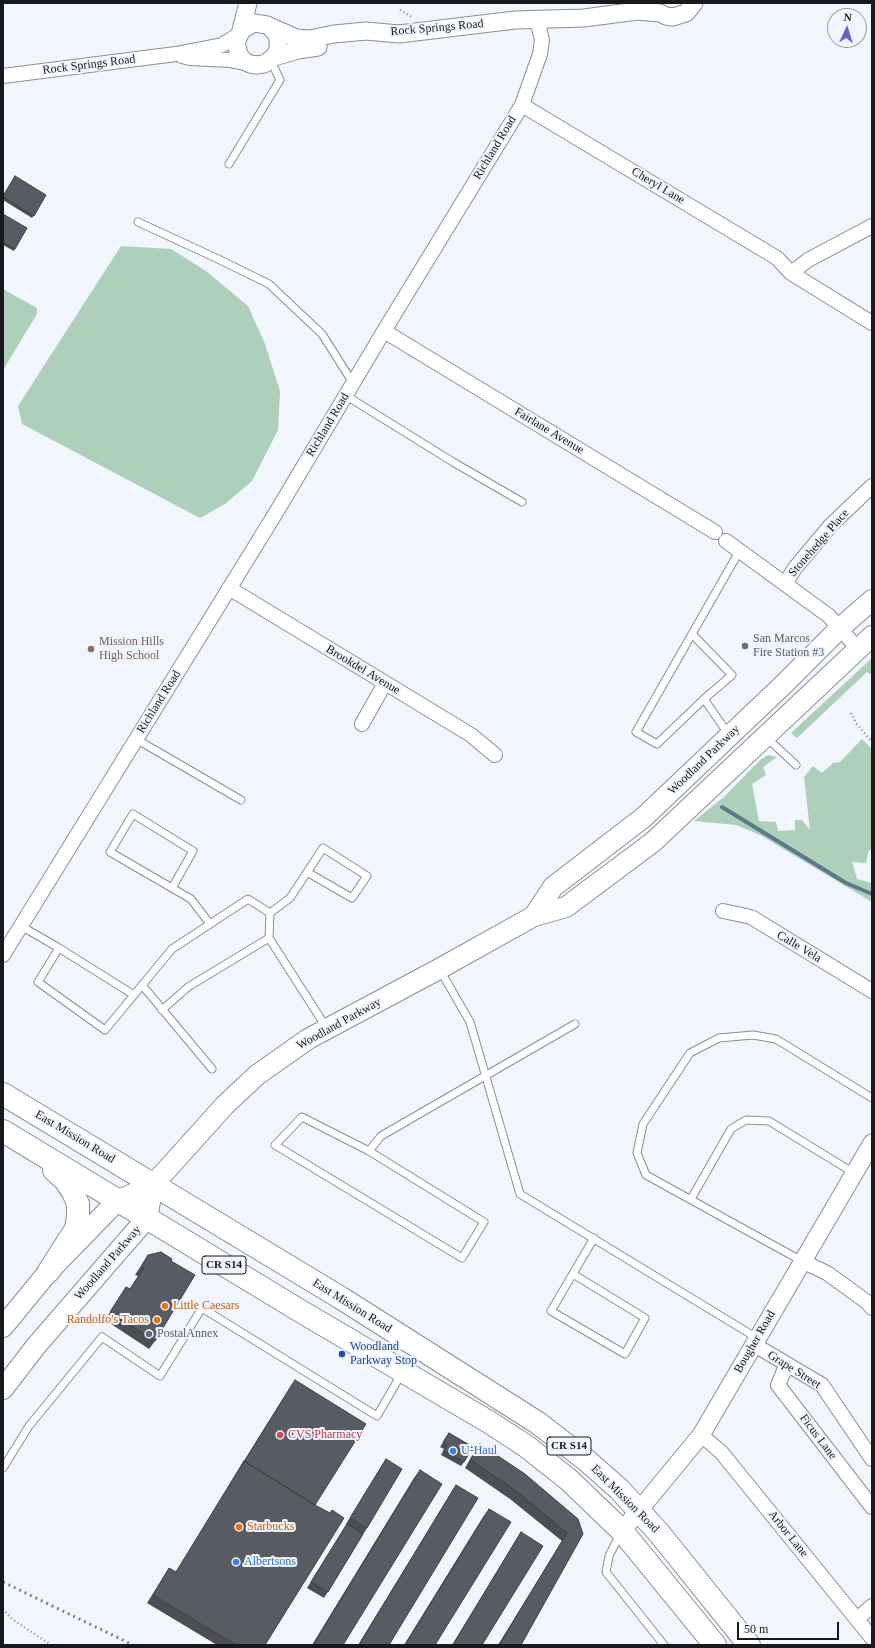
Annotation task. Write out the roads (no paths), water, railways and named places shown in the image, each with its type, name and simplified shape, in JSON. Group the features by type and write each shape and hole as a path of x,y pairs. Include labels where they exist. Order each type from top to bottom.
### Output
{"main road":[{"name":"Woodland Parkway","path":"534,916 554,887 644,817 783,685 840,628 872,600"},
{"name":"Woodland Parkway","path":"3,1327 49,1271 117,1200 153,1185 225,1105 257,1076 308,1039 440,969 534,916 566,907 653,842 865,642"},
{"name":"East Mission Road","path":"3,1094 341,1298 538,1423 585,1459 618,1489 659,1533 749,1645"},
{"name":"East Mission Road","path":"3,1131 526,1446 569,1480 601,1509 622,1531 710,1641"},
{"path":"28,1146 65,1180 73,1192 78,1204 76,1229 49,1271"},
{"name":"Woodland Parkway","path":"3,1389 36,1346 147,1218 153,1185"},
{"path":"302,1312 306,1307 312,1306 456,1383 491,1392"}],"street":[{"path":"248,3 236,42 236,49 239,55 247,63 257,65 298,50 358,42 399,34"},
{"path":"256,3 261,16 276,35 278,40 278,50 272,59"},
{"name":"Rock Springs Road","path":"3,76 176,54 222,45 240,33 247,25 254,23 261,23 296,38 310,39 334,34 366,31 399,34 515,20 537,20 553,11 608,3"},
{"path":"537,20 584,18 657,8 666,16 680,16 686,13 693,6 708,3"},
{"name":"Richland Road","path":"3,955 277,511 384,331 522,105 540,54 542,40 537,20"},
{"name":"Rock Springs Road","path":"176,54 190,58 230,60 247,63"},
{"name":"Cheryl Lane","path":"522,105 777,258 791,273 872,322"},
{"path":"791,273 808,260 872,226"},
{"name":"Fairlane Avenue","path":"384,331 715,532"},
{"name":"Stonehedge Place","path":"785,584 795,568 831,525 872,486"},
{"path":"726,541 829,616 840,628 865,642"},
{"name":"Brookdel Avenue","path":"229,588 471,735 495,755"},
{"path":"362,724 385,683"},
{"name":"Calle Vela","path":"723,911 751,917 872,991"},
{"name":"Bougher Road","path":"622,1531 701,1435 872,1143"},
{"path":"802,1261 827,1273 867,1302 872,1308"},
{"name":"Grape Street","path":"755,1341 787,1364 822,1385 872,1459"},
{"name":"Ficus Lane","path":"787,1364 778,1385 872,1508"},
{"name":"Arbor Lane","path":"701,1435 721,1452 872,1638"},
{"path":"857,1619 872,1606"}],"lane":[{"path":"229,164 280,80 272,59"},
{"path":"138,222 269,284 322,334 349,389 453,462 522,502"},
{"path":"692,634 732,675 704,699 657,744 636,732 692,634 740,550"},
{"path":"704,699 729,735"},
{"path":"765,736 796,765"},
{"path":"136,740 241,800"},
{"path":"172,888 193,851 133,814 110,852 172,888 191,899 210,924"},
{"path":"270,912 290,898 323,848 367,876 352,898 308,872"},
{"path":"59,948 38,982 105,1030 172,949 248,899 270,912"},
{"path":"270,912 269,938 327,1029"},
{"path":"21,926 134,995"},
{"path":"162,1010 188,987 269,938"},
{"path":"440,969 470,1022 520,1194 594,1238 755,1341"},
{"path":"142,985 212,1069"},
{"path":"369,1151 381,1136 575,1024"},
{"path":"802,1261 646,1175 637,1153 642,1124 690,1053 719,1038 752,1035 776,1039 872,1098"},
{"path":"302,1117 369,1151 484,1222 462,1258 275,1145 302,1117"},
{"path":"691,1199 731,1130 746,1120 769,1121 854,1172"},
{"path":"573,1274 645,1318 625,1354 551,1311 594,1238"},
{"path":"3,1468 29,1426 102,1337 160,1376 202,1308 377,1416 403,1371"},
{"path":"622,1531 608,1556 606,1572 664,1645"}],"waterway":[{"path":"722,807 846,883 872,894"}],"railway":[{"path":"3,1582 133,1645"}],"place":[{"name":"San Marcos Fire Station #3","path":"745,646"},
{"name":"Mission Hills High School","path":"91,649"},
{"name":"Little Caesars","path":"165,1306"},
{"name":"Randolfo's Tacos","path":"157,1320"},
{"name":"PostalAnnex","path":"149,1334"},
{"name":"Woodland Parkway Stop","path":"342,1354"},
{"name":"CVS Pharmacy","path":"280,1435"},
{"name":"U-Haul","path":"453,1451"},
{"name":"Starbucks","path":"239,1527"},
{"name":"Albertsons","path":"236,1562"}]}
